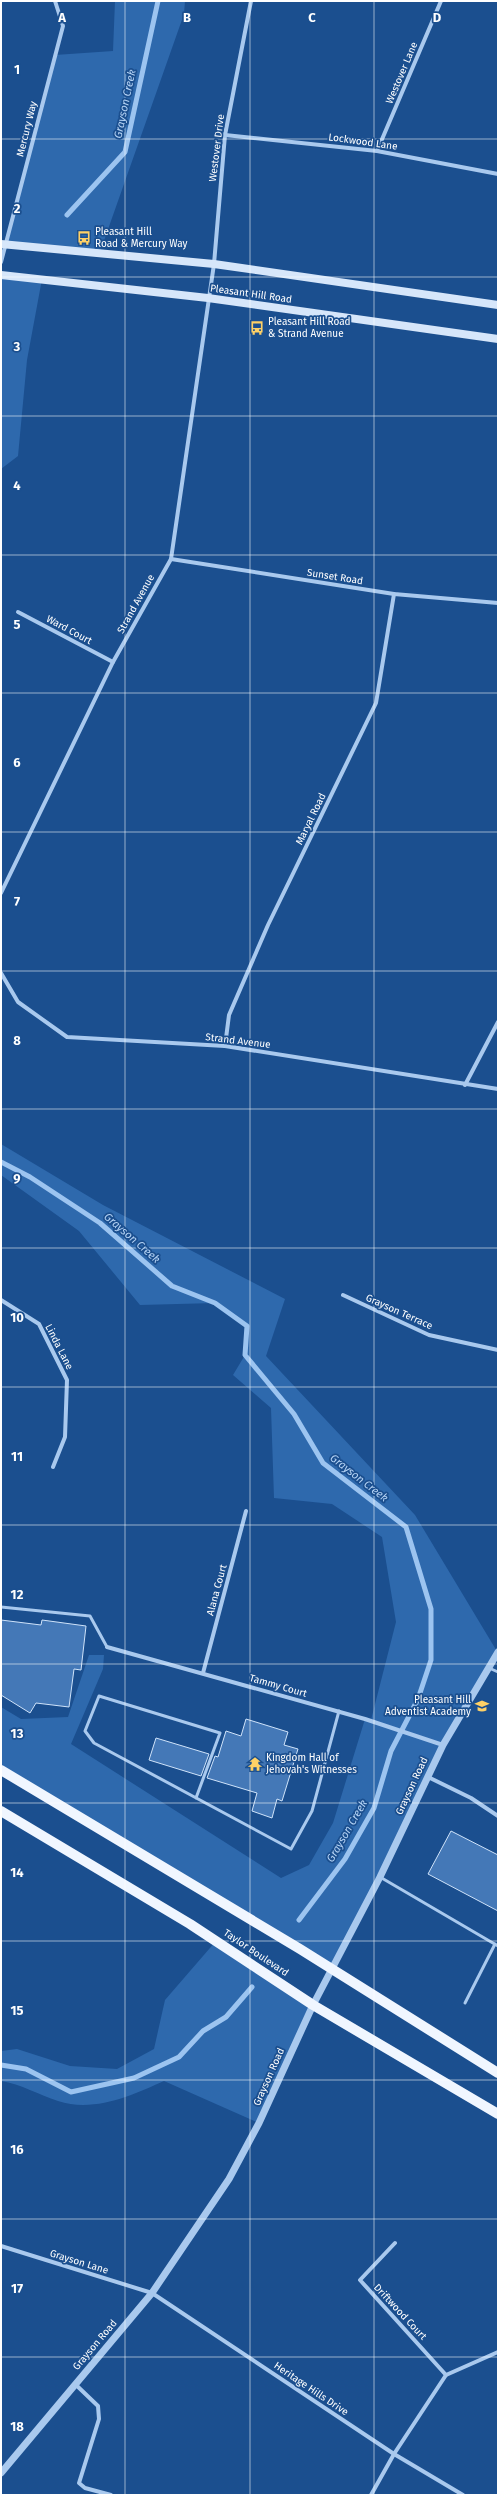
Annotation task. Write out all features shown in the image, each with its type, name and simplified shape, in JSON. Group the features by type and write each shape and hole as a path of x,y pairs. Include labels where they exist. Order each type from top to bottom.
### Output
{"main road":[{"path":"4,244 214,264 498,305"},
{"name":"Pleasant Hill Road","path":"1,275 208,298 498,339"},
{"path":"1,1770 333,1970 498,2073"},
{"name":"Taylor Boulevard","path":"1,1811 190,1924 313,2005 498,2114"}],"street":[{"name":"Mercury Way","path":"1,262 4,244 63,26 55,1"},
{"name":"Westover Drive","path":"208,298 214,264 225,134 251,1"},
{"name":"Westover Lane","path":"377,150 441,1"},
{"name":"Lockwood Lane","path":"225,134 377,150 498,174"},
{"name":"Strand Avenue","path":"1,892 113,662 171,559 208,298"},
{"name":"Sunset Road","path":"171,559 394,594 498,604"},
{"name":"Maryal Road","path":"225,1046 229,1015 268,925 376,703 394,594"},
{"name":"Ward Court","path":"18,612 113,662"},
{"name":"Strand Avenue","path":"1,973 18,1002 67,1037 225,1046 498,1089"},
{"path":"465,1085 498,1022"},
{"name":"Grayson Terrace","path":"342,1295 429,1335 498,1350"},
{"name":"Linda Lane","path":"1,1300 39,1324 67,1380 65,1437 53,1467"},
{"name":"Alana Court","path":"203,1673 246,1511"},
{"name":"Tammy Court","path":"107,1647 371,1720 443,1745"},
{"name":"Grayson Road","path":"1,2473 152,2293 229,2179 259,2123 313,2005 333,1970 380,1877 443,1745 498,1652"},
{"path":"428,1777 471,1798 498,1816"},
{"name":"Driftwood Court","path":"395,2243 360,2280 446,2375"},
{"name":"Grayson Lane","path":"1,2246 152,2293"},
{"name":"Heritage Hills Drive","path":"152,2293 394,2454 463,2495"},
{"path":"371,2495 394,2454 446,2375 498,2352"},
{"path":"75,2384 98,2406 99,2419 79,2483 85,2488 111,2495"}],"lane":[{"path":"1,1607 90,1616 107,1647"},
{"path":"489,1668 498,1672"},
{"path":"196,1798 220,1733 99,1696 85,1731 94,1743 196,1798 291,1849 312,1811 339,1711"},
{"path":"380,1877 496,1945 465,2003"}],"shaded area":[{"path":"115,1 185,1 184,14 100,252 7,243 55,55 113,51"},
{"path":"1,275 42,279 27,360 18,456 1,469"},
{"path":"1,1144 103,1205 285,1299 266,1356 415,1515 498,1653 443,1745 333,1970 1,1770 1,1707 21,1719 68,1717 89,1655 104,1655 103,1669 71,1744 281,1878 309,1865 333,1823 365,1719 371,1720 396,1622 382,1537 332,1504 274,1498 271,1408 233,1375 245,1355 247,1326 215,1303 140,1305 79,1231 1,1175"},
{"path":"216,1941 313,2005 259,2123 164,2081 113,2101 85,2105 58,2101 8,2082 1,2081 1,2051 17,2049 70,2066 117,2069 154,2049 165,2000"}],"building":[{"path":"1,1620 41,1625 42,1620 86,1626 81,1670 74,1669 69,1707 36,1703 30,1713 1,1695"},
{"name":"Kingdom Hall of Jehovah's Witnesses","path":"246,1719 288,1732 284,1745 298,1749 282,1801 277,1799 272,1818 252,1811 257,1793 207,1778 215,1756 218,1757 226,1731 241,1736"},
{"path":"156,1738 209,1754 201,1776 149,1760"},
{"path":"451,1831 498,1855 498,1911 428,1874"}],"waterway":[{"name":"Grayson Creek","path":"67,215 125,152 158,1"},
{"name":"Grayson Creek","path":"1,1162 30,1177 100,1223 172,1286 215,1303 247,1326 245,1355 294,1414 323,1463 406,1527 431,1609 431,1660 418,1699 391,1751 374,1808 345,1859 299,1920"},
{"name":"Grayson Creek","path":"1,2065 26,2069 71,2092 134,2078 179,2057 203,2031 226,2017 252,1987"}],"place":[{"name":"Pleasant Hill Road & Mercury Way","path":"84,238"},
{"name":"Pleasant Hill Road & Strand Avenue","path":"257,328"},
{"name":"Pleasant Hill Adventist Academy","path":"482,1706"},
{"name":"Kingdom Hall of Jehovah's Witnesses","path":"255,1764"}]}
